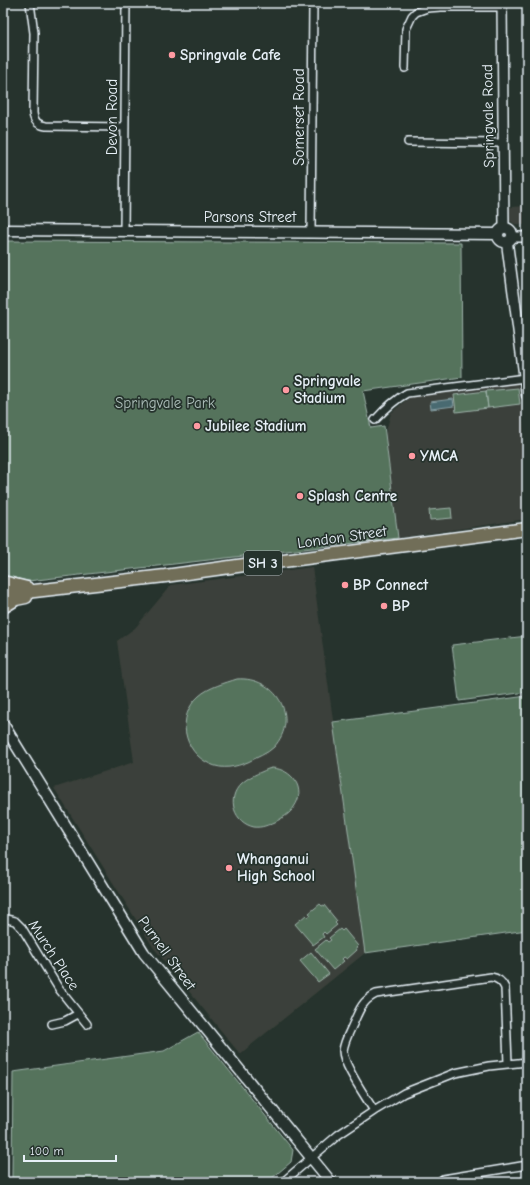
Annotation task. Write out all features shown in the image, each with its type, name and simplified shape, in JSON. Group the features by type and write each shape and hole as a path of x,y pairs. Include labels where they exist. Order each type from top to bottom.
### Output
{"highway":[{"name":"London Street","path":"3,592 17,593 166,576 527,529"},
{"path":"3,582 19,587 42,590"},
{"name":"London Street","path":"3,607 10,602 42,590"}],"main road":[{"name":"Parsons Street","path":"3,230 311,232 501,231"},
{"path":"501,231 500,241 510,240 527,395"},
{"name":"Purnell Street","path":"3,724 144,953 331,1182"}],"street":[{"path":"30,3 34,33 33,113 35,122 39,125 46,126 125,127"},
{"name":"Devon Road","path":"124,231 126,3"},
{"name":"Somerset Road","path":"311,232 313,3"},
{"path":"406,68 406,29 412,16 416,12 427,8 502,5"},
{"name":"Springvale Road","path":"501,231 502,5"},
{"path":"408,142 502,143"},
{"path":"510,240 527,237"},
{"path":"375,420 390,404 407,393 525,378"},
{"name":"Murch Place","path":"3,918 15,921 22,928 59,989 87,1024"},
{"path":"374,1111 346,1064 343,1050 361,1006 370,997 376,994 491,977 501,980 505,988 508,1063"},
{"path":"52,1024 65,1021 78,1014"},
{"path":"283,1182 338,1135 404,1093 455,1073 508,1063 527,1062"},
{"path":"439,1182 443,1179 527,1165"}],"shaded area":[{"path":"527,206 527,225 515,224 510,221 510,207"},
{"path":"515,381 519,385 527,457 527,519 398,538 385,435 391,413 410,397"},
{"name":"Whanganui High School","path":"312,567 365,953 240,1054 153,947 54,788 134,762 117,641 135,628 171,585"}],"green space":[{"name":"Springvale Park","path":"3,241 461,243 462,377 363,391 371,428 384,426 398,538 28,581 3,576"},
{"path":"518,388 520,404 488,408 486,391"},
{"path":"486,391 488,408 456,412 454,395"},
{"path":"451,508 452,518 430,520 429,510"},
{"path":"527,636 527,692 459,701 452,645"},
{"path":"237,679 251,680 263,684 273,691 280,701 284,712 285,723 282,735 274,747 268,752 248,762 229,767 215,766 201,758 194,751 189,742 185,723 187,713 192,704 203,693"},
{"path":"527,696 527,930 365,953 333,722"},
{"path":"272,768 279,769 291,776 298,787 298,800 286,816 275,822 260,827 247,825 241,821 234,809 233,803 236,790 247,779"},
{"path":"320,904 322,906 324,905 337,921 335,923 337,925 326,934 324,932 322,934 324,937 313,945 295,924 306,915 308,917 311,915 309,913"},
{"path":"340,929 342,931 344,929 358,946 356,948 357,950 347,959 344,957 342,959 344,961 333,970 315,949 326,940 328,942 331,940 329,938"},
{"path":"311,952 329,974 318,982 300,961"},
{"path":"198,1032 293,1150 291,1162 271,1179 253,1182 32,1182 26,1178 12,1178 13,1072 164,1051"}],"water":[{"path":"453,399 454,406 431,409 430,402"}],"place":[{"name":"Springvale Cafe","path":"172,55"},
{"name":"Springvale Stadium","path":"286,390"},
{"name":"Jubilee Stadium","path":"197,426"},
{"name":"YMCA","path":"412,456"},
{"name":"Splash Centre","path":"300,496"},
{"name":"BP Connect","path":"345,585"},
{"name":"BP","path":"384,606"},
{"name":"Whanganui High School","path":"229,868"}]}
